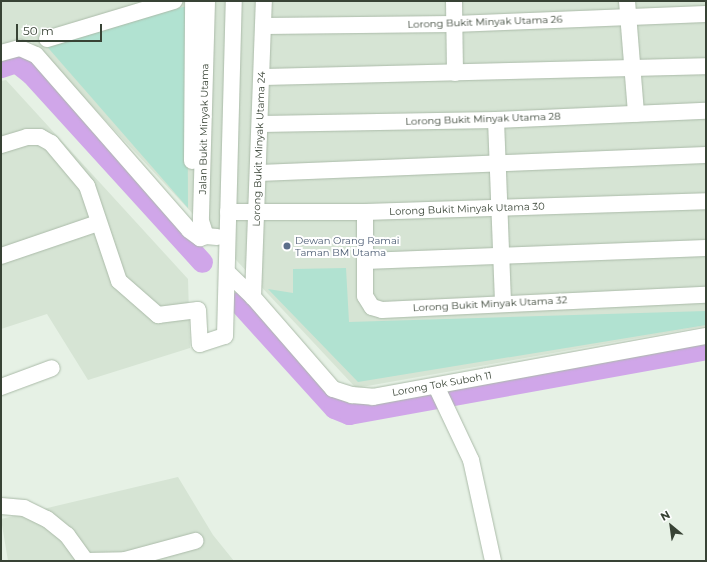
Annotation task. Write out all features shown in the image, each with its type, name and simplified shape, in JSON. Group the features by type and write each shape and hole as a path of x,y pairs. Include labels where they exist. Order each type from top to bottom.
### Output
{"street":[{"path":"47,39 174,1"},
{"path":"193,1 192,204 204,228 227,237"},
{"name":"Jalan Bukit Minyak Utama","path":"204,228 207,1"},
{"path":"1,145 27,137 40,137 51,143 87,186 98,223 119,281 158,315 198,310 200,344 225,336 228,273 227,237 234,1"},
{"name":"Lorong Bukit Minyak Utama 24","path":"253,297 261,124 264,1"},
{"path":"454,1 455,73"},
{"path":"627,1 636,114"},
{"name":"Lorong Bukit Minyak Utama 26","path":"264,26 454,24 706,14"},
{"path":"1,53 20,48 36,55 189,230 200,238 204,228"},
{"path":"262,77 706,66"},
{"name":"Lorong Bukit Minyak Utama 28","path":"261,124 496,120 706,110"},
{"path":"496,120 496,166 503,303"},
{"path":"259,173 496,166 706,155"},
{"name":"Lorong Bukit Minyak Utama 30","path":"228,212 365,212 706,202"},
{"name":"Lorong Bukit Minyak Utama 32","path":"365,212 365,296 372,307 382,310 503,303 706,295"},
{"path":"1,256 98,223"},
{"path":"365,261 706,248"},
{"name":"Lorong Tok Suboh 11","path":"228,273 253,297 333,389 373,397 440,394 706,336"},
{"path":"1,387 52,368"},
{"path":"440,394 471,460 493,561"},
{"path":"1,507 24,508 47,519 67,535 86,561 124,560 195,541"}],"shaded area":[{"path":"1,1 706,1 706,326 356,388 30,40 1,48"},
{"path":"187,6 188,208 43,42"},
{"path":"6,80 188,279 190,348 88,380 47,314 1,329 1,81"},
{"path":"346,268 349,322 706,311 706,325 358,382 268,289 293,293 293,269"},
{"path":"178,477 213,535 234,561 8,561 1,519"}],"waterway":[{"path":"1,67 16,62 31,74 202,262"},
{"path":"238,302 334,408 349,414 706,349"}],"place":[{"name":"Dewan Orang Ramai Taman BM Utama","path":"287,246"}]}
